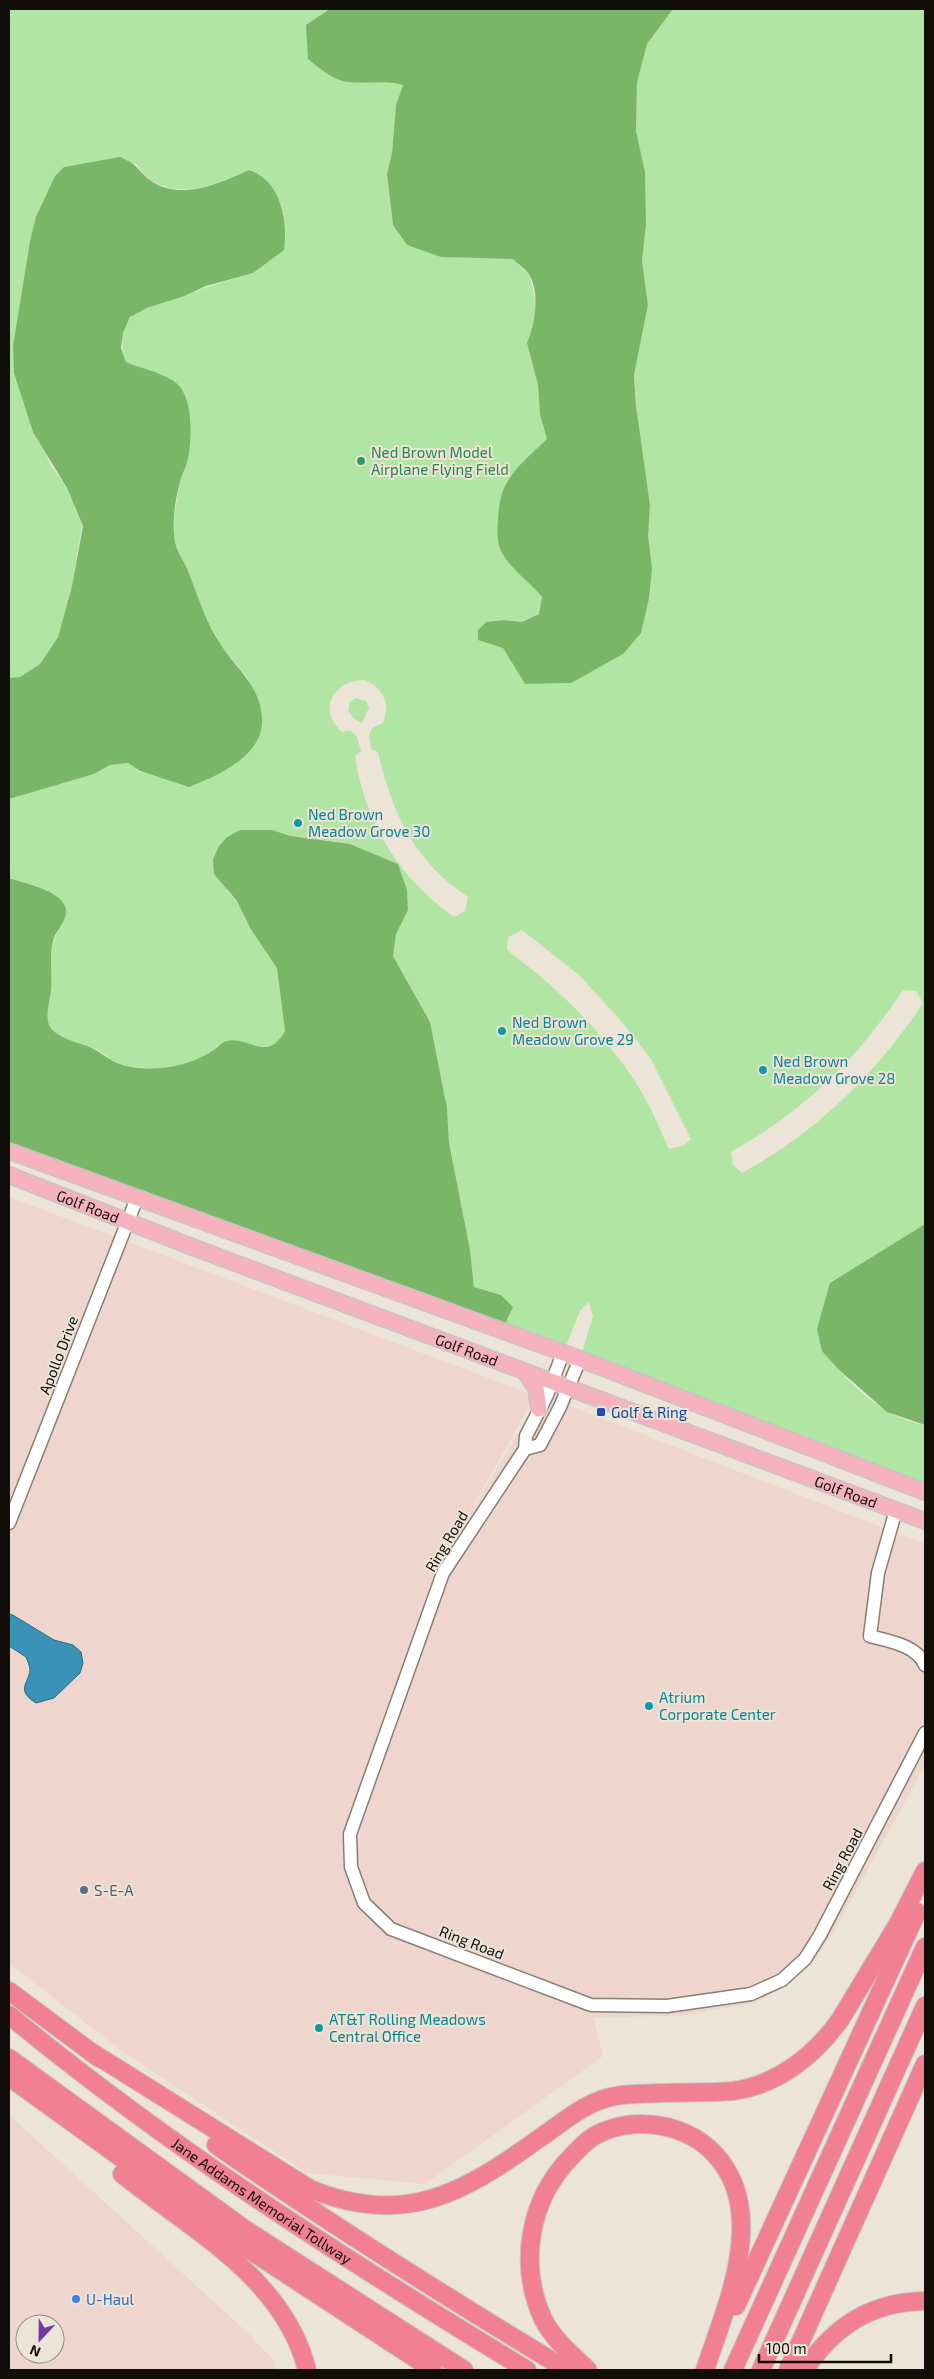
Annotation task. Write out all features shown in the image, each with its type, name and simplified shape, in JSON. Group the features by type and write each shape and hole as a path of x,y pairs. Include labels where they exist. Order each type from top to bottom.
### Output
{"highway":[{"path":"91,2052 310,2189 338,2199 363,2204 383,2205 419,2202 459,2190 489,2175 580,2110 603,2099 627,2094 734,2090 758,2084 784,2073 806,2058 829,2035 840,2020 898,1924 925,1870"},
{"path":"706,2370 925,1893"},
{"path":"733,2370 925,1948"},
{"path":"9,1991 175,2117 293,2198 567,2370"},
{"path":"761,2370 925,2006"},
{"name":"Jane Addams Memorial Tollway","path":"9,2015 69,2065 221,2176 342,2257 527,2370"},
{"name":"Jane Addams Memorial Tollway","path":"9,2058 246,2230 464,2370"},
{"path":"788,2370 925,2064"},
{"path":"9,2077 234,2240 433,2370"},
{"path":"42,2102 97,2154 160,2205 232,2258 261,2284 291,2327 307,2370"},
{"path":"588,2370 554,2334 544,2321 538,2306 533,2290 530,2264 533,2226 540,2203 554,2177 581,2146 595,2135 639,2124 669,2127 685,2133 704,2144 726,2169 737,2198 741,2236 736,2273 706,2370"},
{"path":"804,2370 821,2346 836,2332 868,2313 884,2306 906,2301 925,2301"}],"main road":[{"name":"Golf Road","path":"9,1151 563,1352 925,1492"},
{"name":"Golf Road","path":"9,1175 127,1222 925,1521"},
{"path":"524,1371 536,1388 539,1409"}],"street":[{"name":"Apollo Drive","path":"9,1524 137,1198"},
{"name":"Ring Road","path":"563,1352 526,1436 526,1449 443,1573 350,1834 351,1867 364,1903 391,1929 591,2004 667,2006 752,1994 782,1980 805,1959 820,1935 925,1733"},
{"name":"Ring Road","path":"526,1449 540,1445 580,1359"},
{"path":"896,1510 878,1573 870,1636 899,1643 922,1658 925,1665"}],"shaded area":[{"path":"9,1197 536,1396 567,1405 925,1544 925,1765 832,1935 807,1969 756,2003 679,2016 593,2017 603,2056 425,2184 307,2173 122,2051 9,1963","holes":["535,1397 534,1407 445,1555"]},
{"path":"9,2115 248,2333 275,2362 276,2370 9,2370"}],"green space":[{"path":"9,9 330,9 307,25 308,59 347,82 386,81 403,85 396,105 392,153 387,174 393,225 407,245 461,258 513,259 530,276 536,304 534,326 527,343 538,386 540,415 547,440 522,462 506,482 528,581 542,597 539,614 522,622 504,620 486,622 478,631 479,640 503,648 525,684 571,683 652,568 647,536 650,505 638,425 634,375 648,305 642,261 646,224 645,172 636,131 637,83 647,44 673,9 925,9 925,1224 830,1283 822,1351 843,1375 881,1407 909,1421 925,1425 925,1491 580,1359 593,1316 589,1302 580,1311 563,1353 502,1330 501,1295 474,1287 470,1250 449,1140 447,1108 430,1022 393,956 396,934 407,890 398,864 350,844 291,836 272,830 226,890 237,901 250,928 277,968 285,1031 278,1041 271,1046 263,1047 233,1041 225,1042 200,1059 187,1064 168,1068 147,1068 118,1063 98,1050 60,1036 50,1029 47,1021 47,1011 52,987 51,951 59,925 60,899 34,885 9,878 9,799 94,774 110,765 128,763 140,772 159,777 262,720 257,700 247,677 221,646 204,613 177,549 174,534 174,517 180,480 172,380 126,362 122,345 124,329 130,318 137,313 253,273 284,214 277,200 249,170 226,180 188,189 163,186 151,180 135,163 55,176 30,241 13,346 14,373 50,464 67,488 82,525 72,586 58,637 40,664 20,677 9,678","holes":["364,680 376,687 386,703 383,723 372,728 369,735 371,749 378,752 390,795 398,815 419,851 433,868 468,897 465,911 454,917 434,902 417,885 401,867 388,847 376,826 360,781 355,756 361,751 357,737 350,730 342,732 334,723 330,706 332,698 344,685","522,930 579,975 622,1022 651,1059 691,1139 683,1146 669,1149 645,1098 613,1050 545,980 507,950 508,937","903,990 916,991 923,1003 905,1029 865,1077 820,1120 769,1157 742,1173 733,1165 731,1152 782,1119 827,1082 867,1039"]},
{"path":"330,9 673,9 647,44 637,83 636,131 645,172 646,224 642,261 648,305 634,375 636,406 650,505 648,536 652,568 649,598 641,633 623,654 571,683 525,684 503,648 478,640 478,630 486,622 504,620 522,622 539,614 542,597 505,558 500,548 497,532 499,506 506,484 519,466 547,439 540,415 538,385 527,343 532,328 536,301 533,284 525,269 513,259 441,257 407,245 393,225 387,174 392,153 396,105 403,85 343,81 327,74 308,59 306,25"},
{"path":"120,157 134,165 150,180 174,190 187,190 213,185 249,170 260,175 269,183 280,203 283,214 285,226 284,250 253,273 206,286 184,296 147,308 130,317 123,333 121,348 126,362 172,380 184,393 190,413 190,444 188,460 181,478 175,504 175,541 212,629 227,654 253,688 257,697 261,708 262,720 260,733 255,744 247,754 236,763 212,777 189,787 140,771 128,763 110,765 94,774 9,799 9,678 20,677 40,664 58,637 72,586 83,526 67,488 33,432 14,373 13,346 30,241 36,217 55,176 64,167"},
{"path":"356,698 366,701 369,708 362,723 353,718 348,710 350,702"},
{"path":"240,830 272,830 291,836 350,844 398,864 407,890 408,910 396,934 393,956 430,1022 447,1108 449,1142 470,1250 474,1287 501,1295 513,1307 502,1330 9,1151 9,878 51,893 64,903 66,910 65,917 52,944 51,995 48,1009 49,1026 63,1037 91,1048 117,1063 141,1068 166,1068 191,1062 224,1042 232,1040 256,1046 271,1046 278,1041 285,1031 277,968 250,928 237,901 214,874 213,859 219,846 227,837"},
{"path":"925,1224 925,1425 887,1412 838,1369 822,1351 817,1329 830,1283"}],"water":[{"path":"11,1614 54,1640 73,1645 81,1652 83,1663 80,1673 54,1698 36,1703 26,1694 25,1686 30,1668 26,1657 9,1646 9,1616"}],"place":[{"name":"Ned Brown Model Airplane Flying Field","path":"361,461"},
{"name":"Ned Brown Meadow Grove 30","path":"298,823"},
{"name":"Ned Brown Meadow Grove 29","path":"502,1031"},
{"name":"Ned Brown Meadow Grove 28","path":"763,1070"},
{"name":"Golf & Ring","path":"601,1412"},
{"name":"Atrium Corporate Center","path":"649,1706"},
{"name":"S-E-A","path":"84,1890"},
{"name":"AT&T Rolling Meadows Central Office","path":"319,2028"},
{"name":"U-Haul","path":"76,2299"}]}
